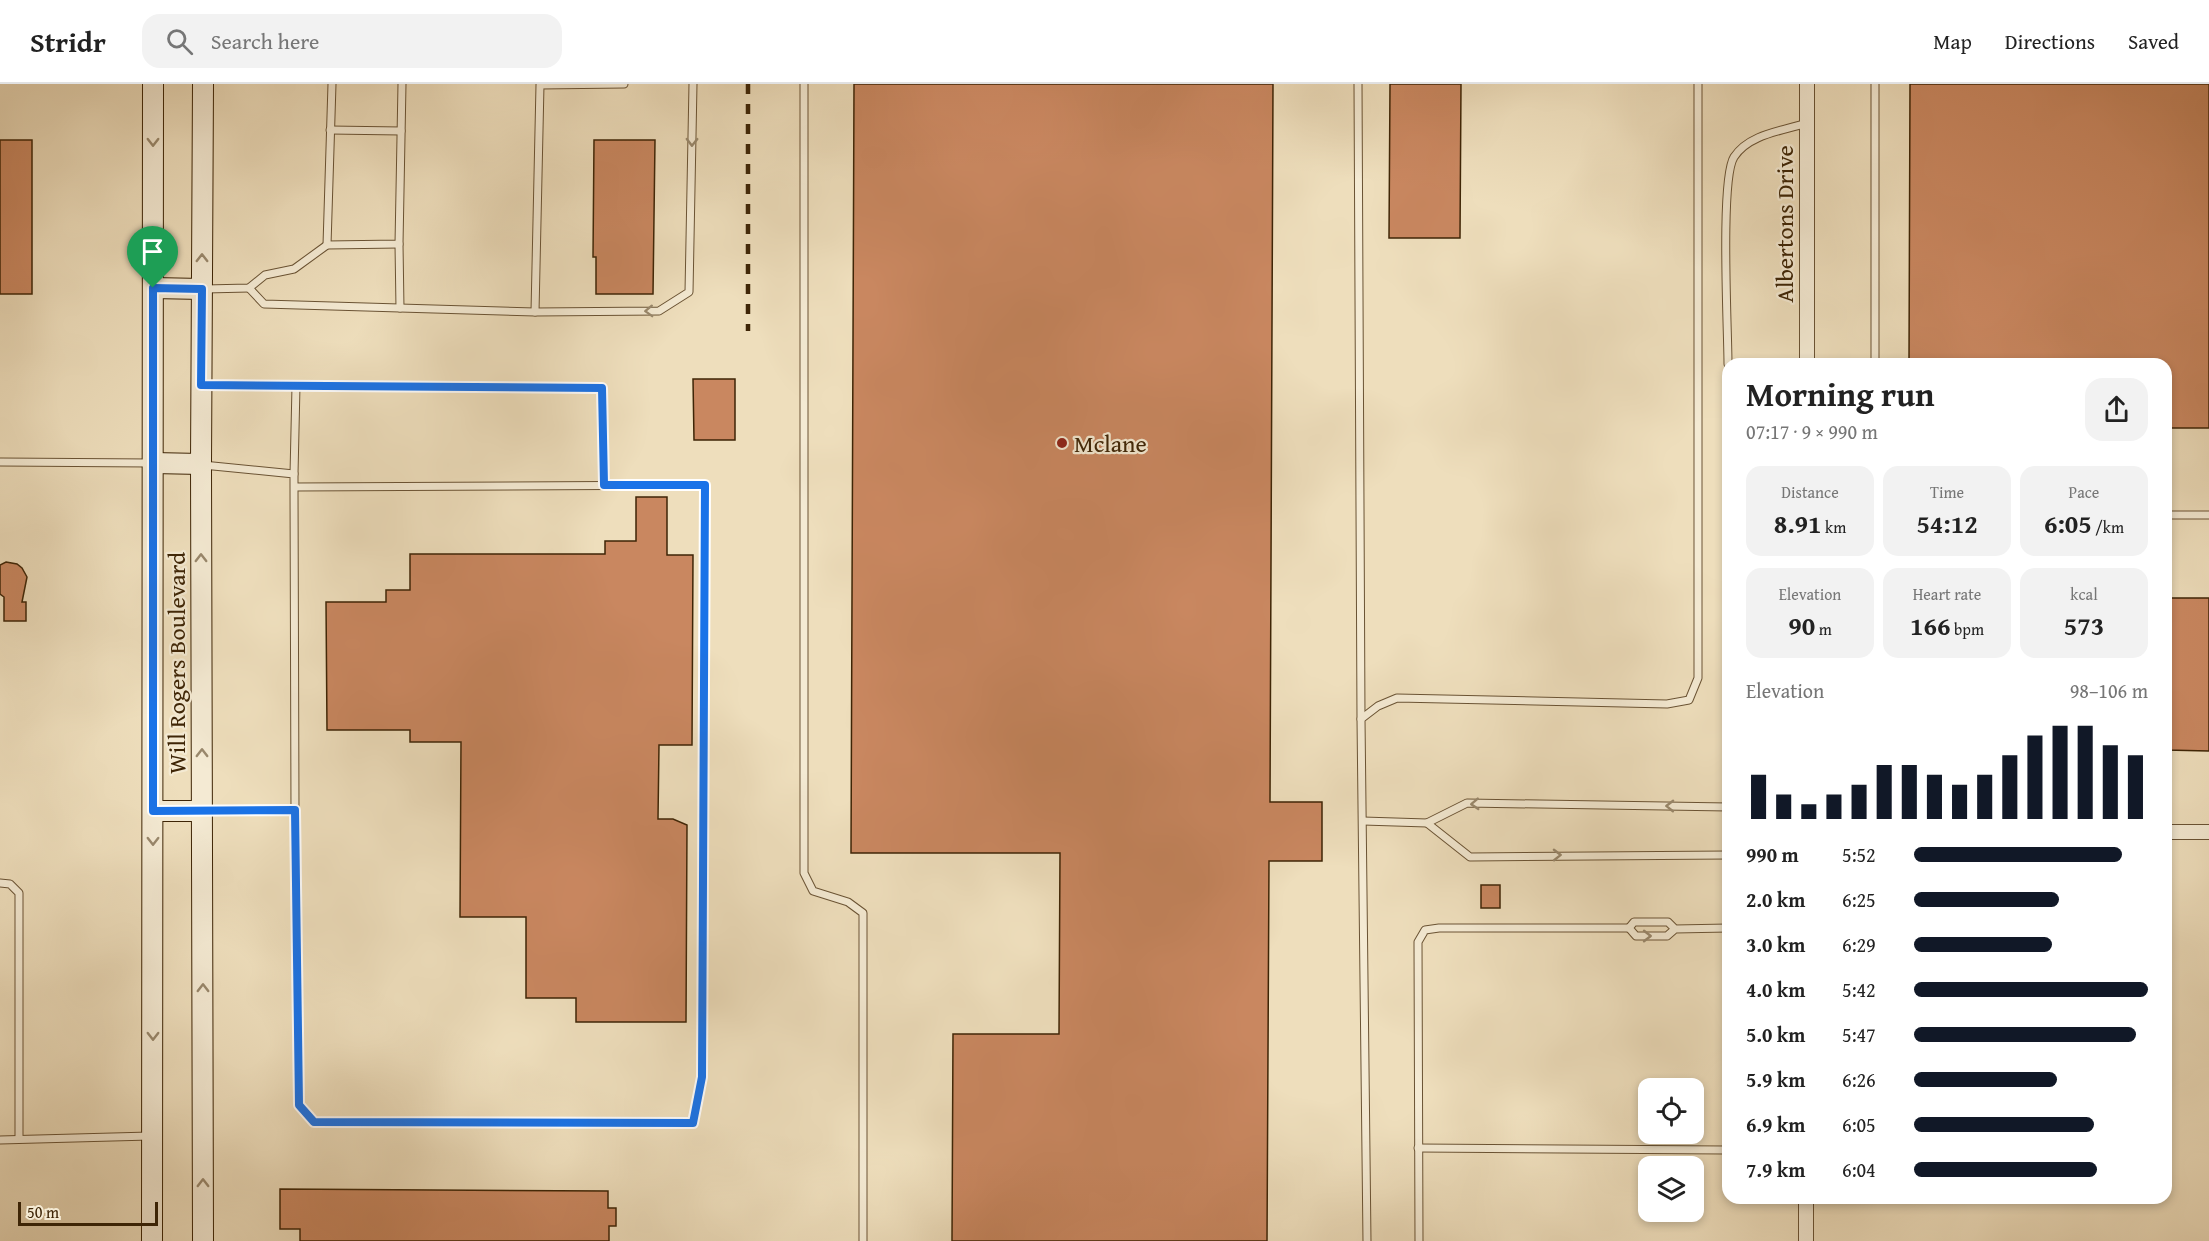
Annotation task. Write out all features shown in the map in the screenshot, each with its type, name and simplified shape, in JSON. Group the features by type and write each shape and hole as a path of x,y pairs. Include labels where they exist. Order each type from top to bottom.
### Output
{"main road":[{"name":"Will Rogers Boulevard","path":"152,1241 153,84"},
{"name":"Will Rogers Boulevard","path":"203,84 201,385 203,1241"},
{"path":"153,288 202,289"},
{"path":"153,463 201,464"},
{"path":"153,811 202,811"}],"street":[{"name":"Albertons Drive","path":"1807,84 1807,358"},
{"path":"2172,832 2209,832"},
{"path":"1806,1204 1806,1241"}],"lane":[{"path":"327,246 332,84"},
{"path":"400,308 402,84"},
{"path":"536,312 540,85 624,84"},
{"path":"249,288 264,304 536,312 659,311 689,292 693,84"},
{"path":"804,84 804,873 813,891 848,902 863,913 863,1241"},
{"path":"1358,84 1361,719 1367,1241"},
{"path":"1361,719 1378,706 1397,698 1666,704 1689,700 1698,678 1698,84"},
{"path":"1875,84 1875,358"},
{"path":"1728,358 1726,197 1732,159 1751,140 1807,123"},
{"path":"330,130 401,131"},
{"path":"202,289 249,288 265,275 294,269 327,246 399,244"},
{"path":"201,385 602,388 604,485"},
{"path":"294,487 705,485 702,1077 693,1123 314,1122 299,1105 295,810 294,487 294,474 296,386"},
{"path":"0,462 153,463"},
{"path":"201,464 294,474"},
{"path":"2172,515 2209,515"},
{"path":"1363,821 1426,823 1467,804 1722,807"},
{"path":"202,811 295,810"},
{"path":"1426,823 1470,857 1722,855"},
{"path":"0,883 10,884 19,893 19,1139"},
{"path":"1629,928 1634,922 1668,922 1675,928 1722,928"},
{"path":"1419,1241 1418,942 1425,930 1438,928 1629,928 1636,936 1667,936 1675,928"},
{"path":"0,1140 152,1136"},
{"path":"1418,1148 1722,1150"}],"building":[{"name":"Mclane","path":"854,84 1273,84 1270,802 1322,802 1322,861 1269,861 1267,1241 952,1241 953,1034 1059,1034 1060,853 851,853"},
{"path":"1390,84 1461,84 1460,238 1389,238"},
{"path":"1910,84 2209,84 2209,428 2172,428 2172,358 1909,358"},
{"path":"0,140 32,140 32,294 0,294"},
{"path":"594,140 655,140 653,294 596,294 596,257 593,257"},
{"path":"693,379 735,379 735,440 694,440"},
{"path":"636,497 667,497 667,555 693,555 692,745 659,745 658,819 673,819 687,825 686,1022 576,1022 576,998 526,998 526,917 460,917 461,742 410,742 410,730 327,730 326,602 386,602 386,590 410,590 410,554 605,554 605,541 636,541"},
{"path":"6,562 17,564 27,577 22,602 26,602 26,621 4,621 4,597 0,594 0,565"},
{"path":"2172,598 2209,598 2209,751 2172,750"},
{"path":"1481,885 1500,885 1500,908 1481,908"},
{"path":"280,1189 608,1191 608,1208 616,1208 616,1226 609,1226 609,1241 300,1241 300,1229 280,1229"}],"railway":[{"path":"748,84 748,331"}],"place":[{"name":"Mclane","path":"1062,443"}],"route":[{"path":"153,288 202,289 201,385 602,388 604,485 705,485 702,1077 693,1123 314,1122 299,1105 295,810 153,811 153,288"}]}
